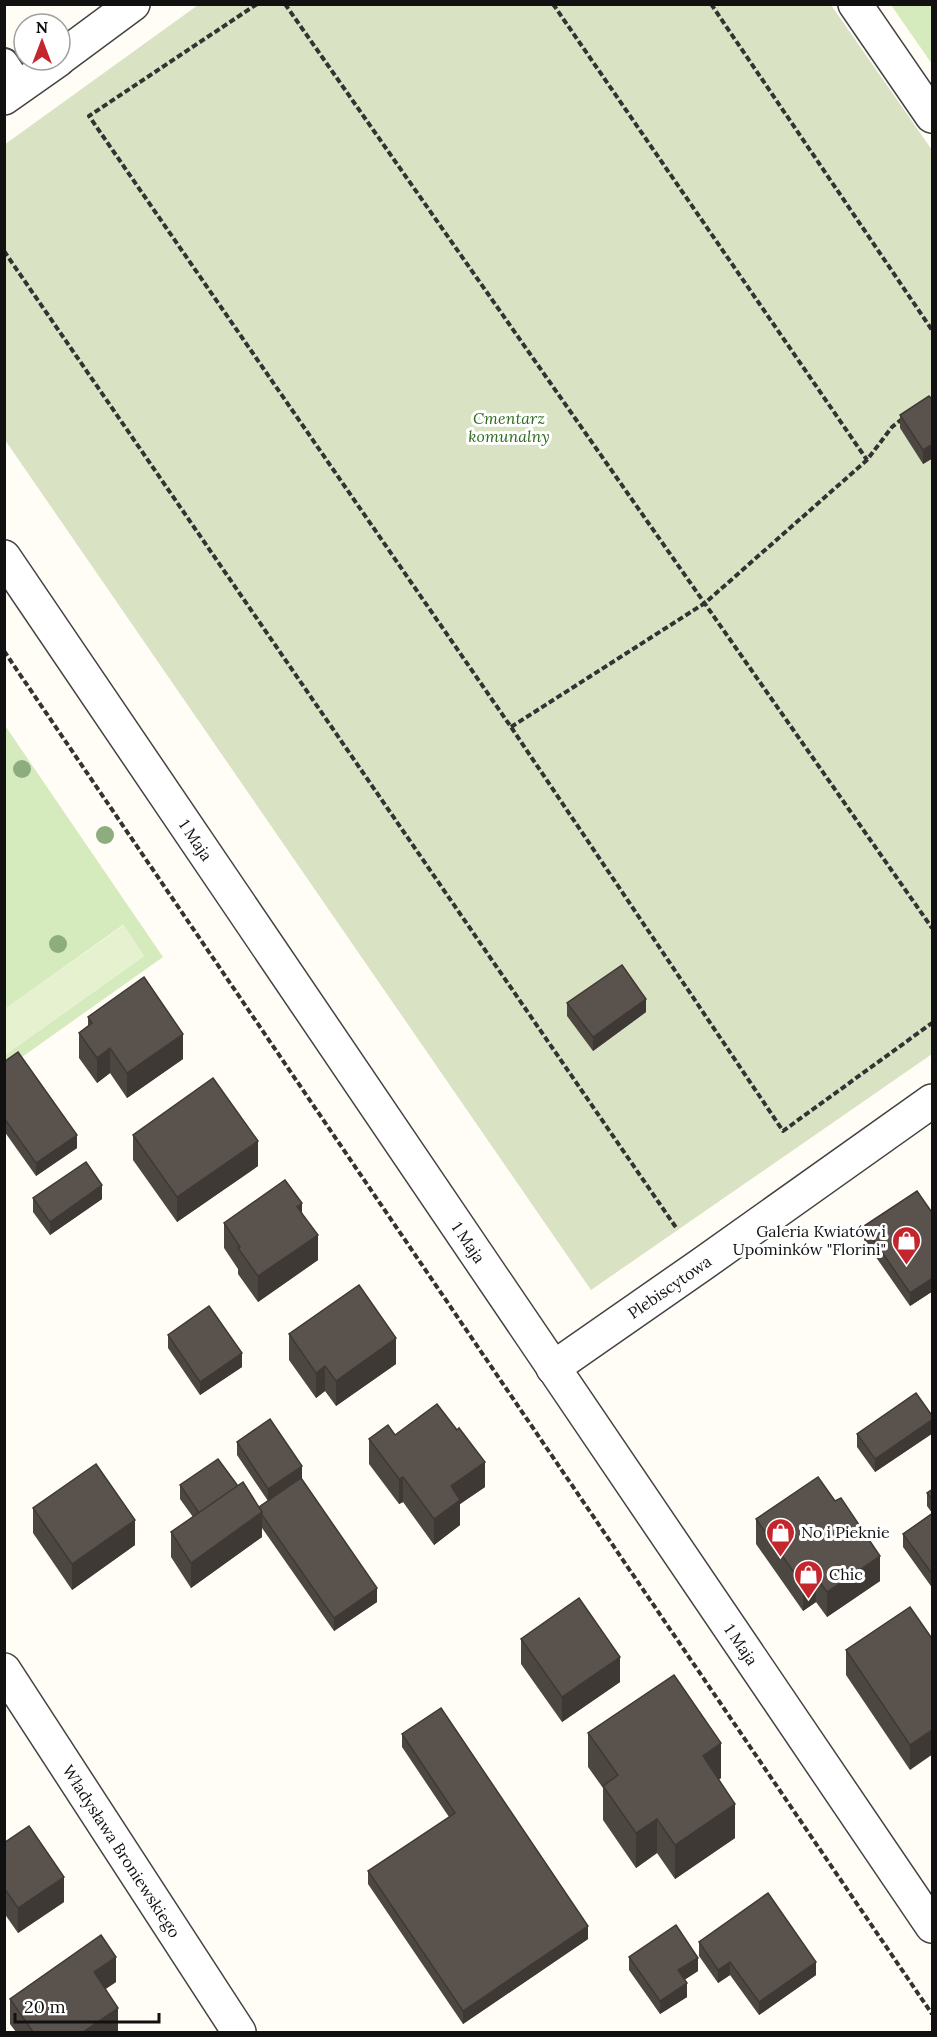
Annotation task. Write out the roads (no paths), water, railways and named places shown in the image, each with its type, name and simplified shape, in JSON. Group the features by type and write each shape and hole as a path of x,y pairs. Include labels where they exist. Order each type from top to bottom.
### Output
{"street":[{"path":"72,49 133,4"},
{"path":"855,4 933,116"},
{"path":"10,83 32,72"},
{"name":"1 Maja","path":"4,557 933,1926"},
{"name":"Plebiscytowa","path":"553,1368 933,1101"},
{"name":"Władysława Broniewskiego","path":"4,1670 239,2032"}],"place":[{"name":"Galeria Kwiatów i Upominków \"Florini\"","path":"907,1266"},
{"name":"No i Pieknie","path":"780,1558"},
{"name":"Chic","path":"808,1600"}],"park label":[{"name":"Cmentarz komunalny","path":"509,427"}]}
